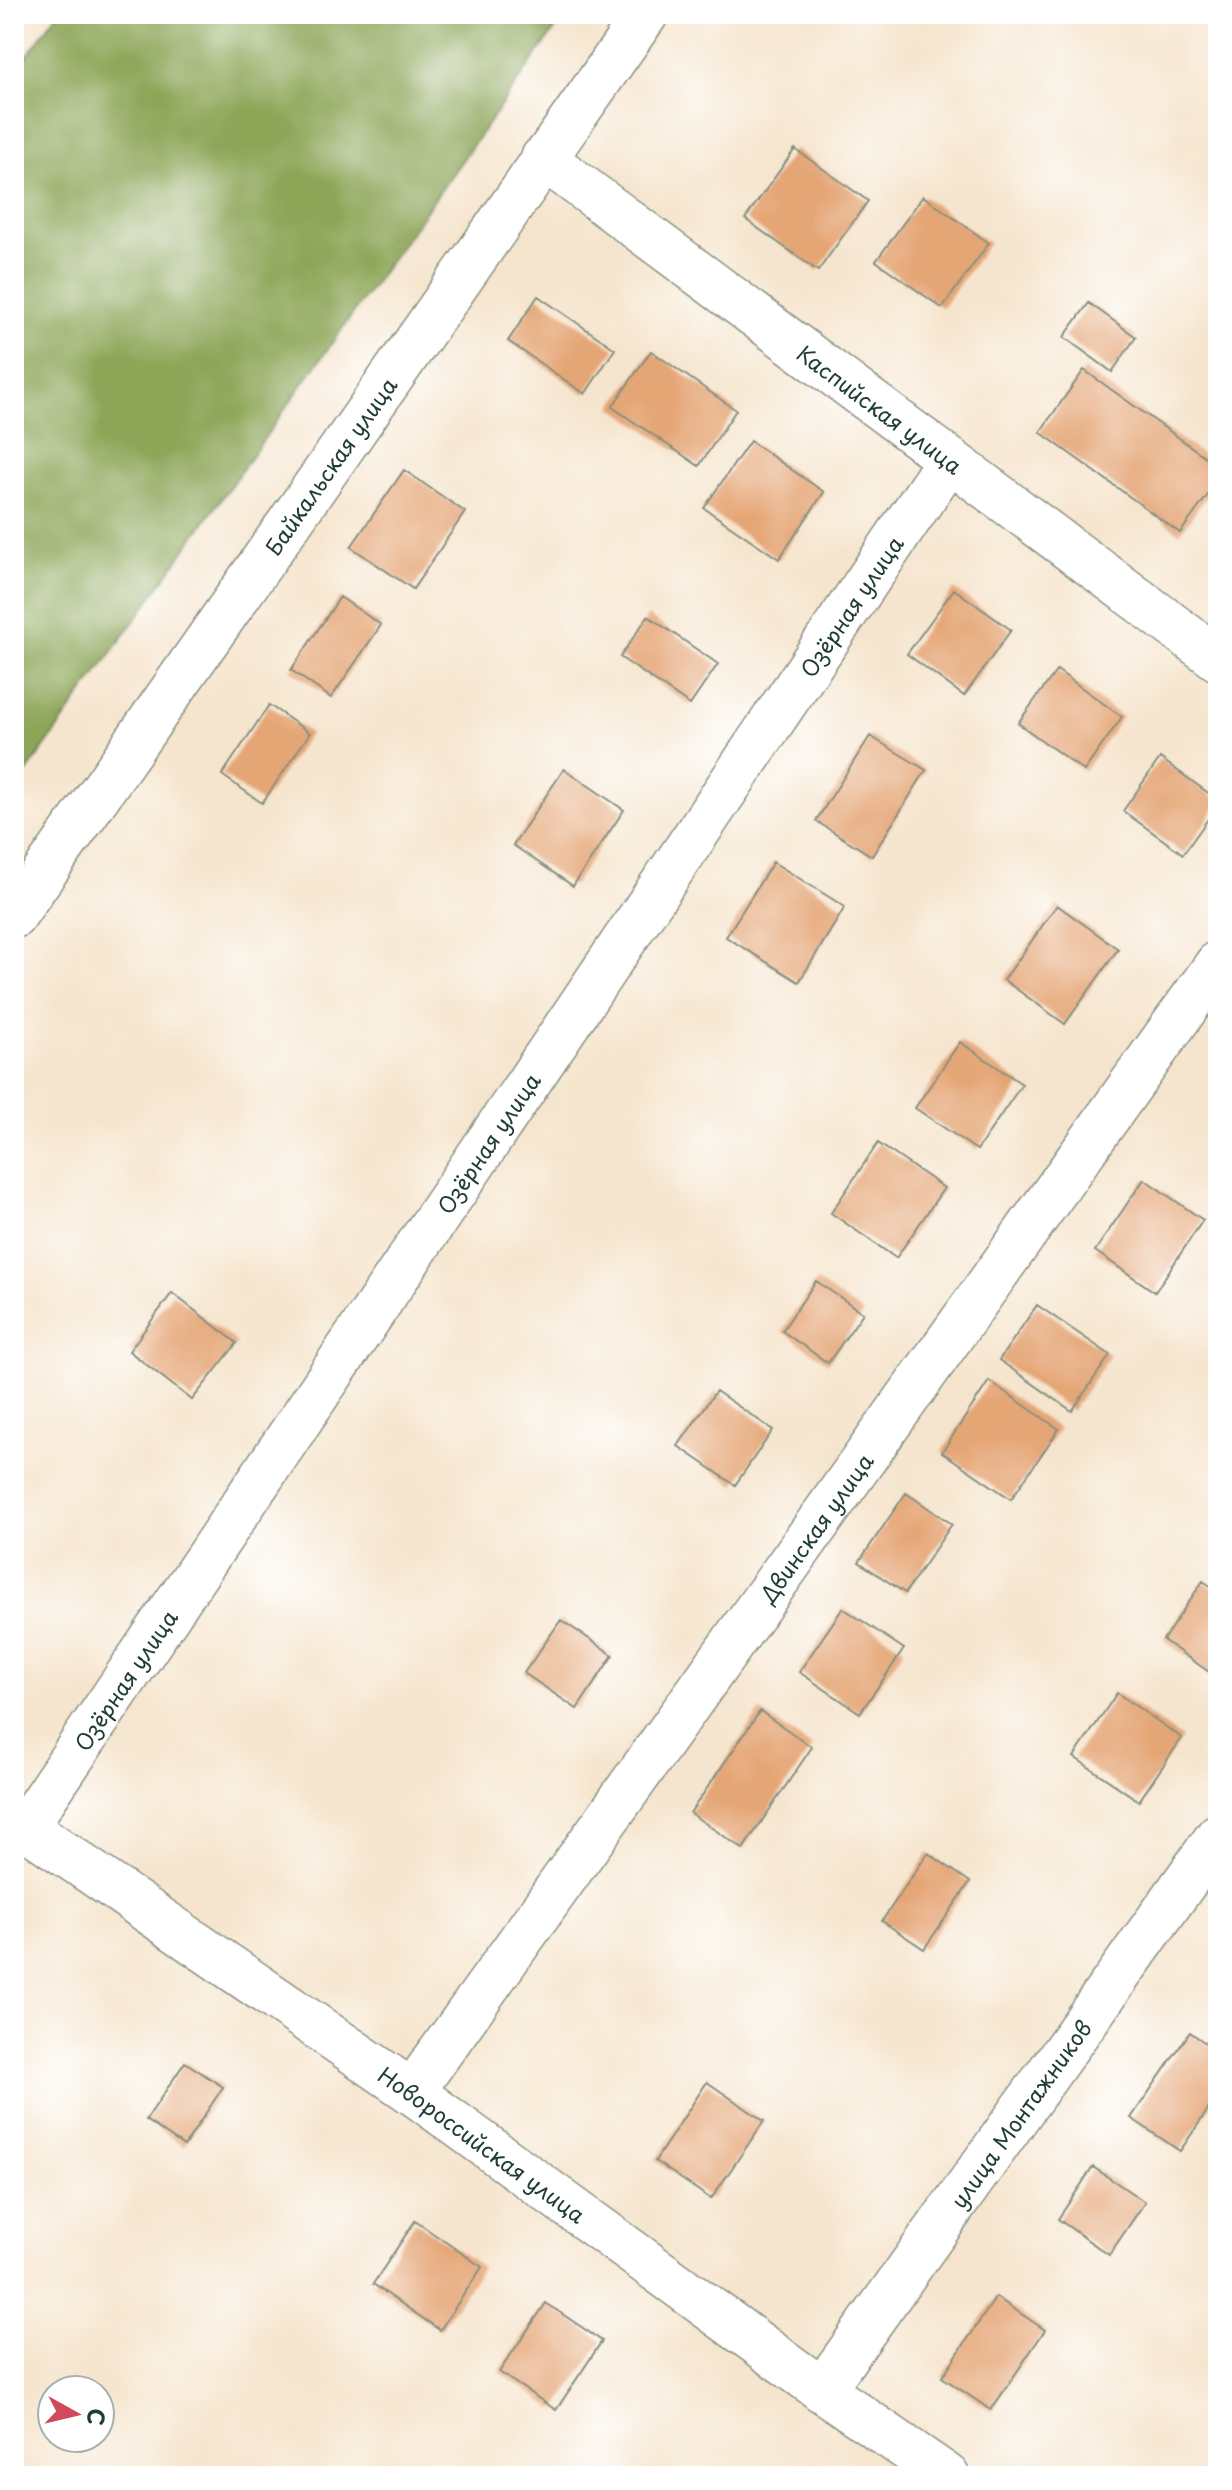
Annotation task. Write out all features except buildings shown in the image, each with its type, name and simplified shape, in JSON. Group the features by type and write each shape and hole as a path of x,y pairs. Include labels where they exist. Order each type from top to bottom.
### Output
{"street":[{"name":"Байкальская улица","path":"14,916 646,14"},
{"name":"Каспийская улица","path":"543,158 1218,659"},
{"name":"Озёрная улица","path":"20,1823 949,460"},
{"name":"Двинская улица","path":"412,2092 1218,963"},
{"name":"Новороссийская улица","path":"20,1823 412,2092 822,2390 947,2476"},
{"name":"улица Монтажников","path":"822,2390 1218,1836"}],"green space":[{"path":"57,14 566,14 14,790 14,74"}]}
